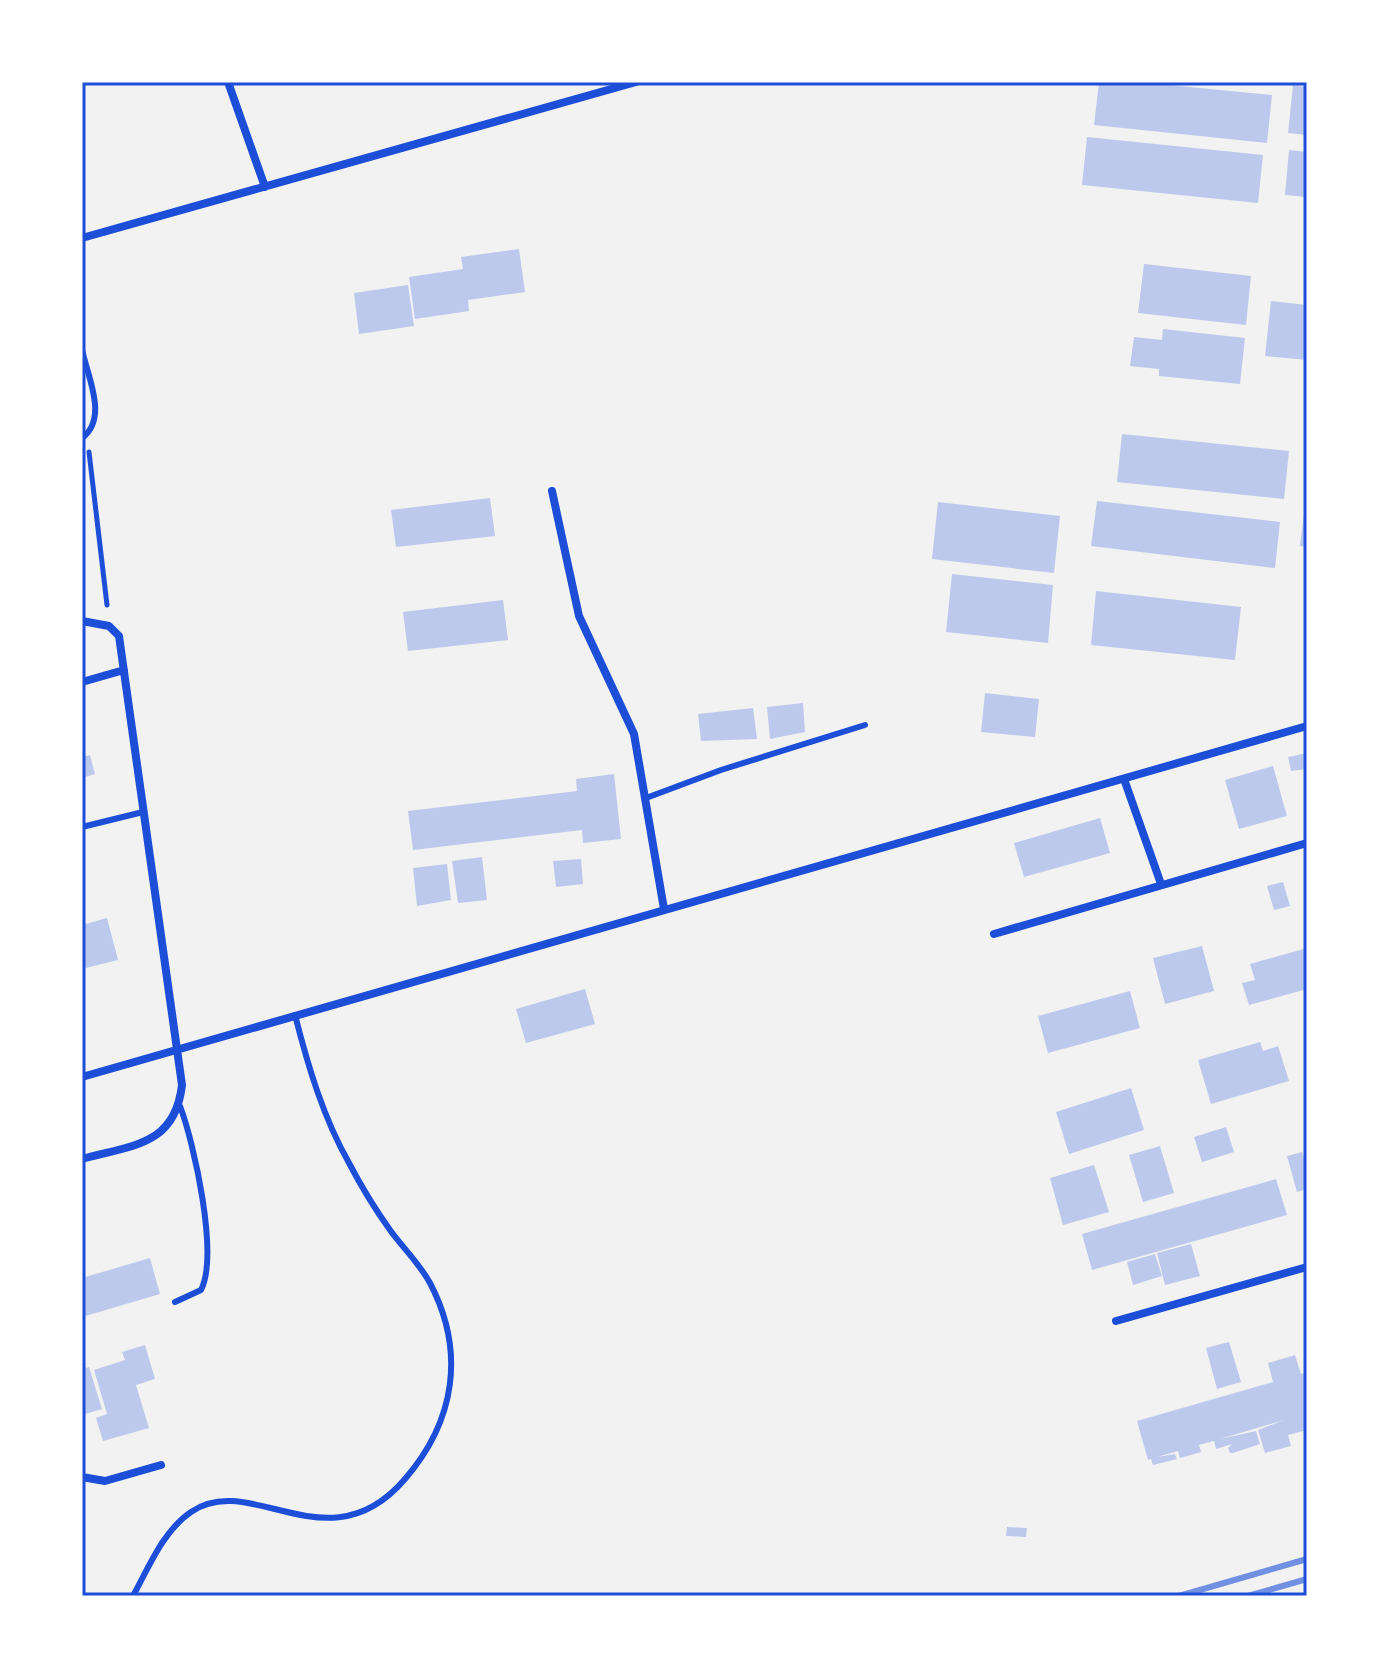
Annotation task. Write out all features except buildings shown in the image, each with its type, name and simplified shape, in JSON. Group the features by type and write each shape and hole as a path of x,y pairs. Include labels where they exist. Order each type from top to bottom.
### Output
{"street":[{"path":"228,82 265,187"},
{"path":"82,238 636,82"},
{"path":"552,491 579,616 634,734 664,909"},
{"path":"82,621 109,626 119,636 182,1085 180,1106 171,1123 156,1138 82,1159"},
{"path":"82,682 124,670"},
{"path":"82,1077 1307,726"},
{"path":"1124,779 1161,884"},
{"path":"994,934 1307,843"},
{"path":"1116,1321 1307,1267"},
{"path":"82,1477 105,1481 161,1465"}],"lane":[{"path":"82,349 95,408 95,423 84,436"},
{"path":"646,798 721,770 865,725"},
{"path":"82,827 143,812"},
{"path":"133,1596 172,1530 192,1511 210,1504 239,1503 341,1518 366,1511 390,1497 413,1470 442,1421 453,1384 451,1352 441,1306 429,1281 391,1232 346,1159 310,1072 295,1015"},
{"path":"175,1302 201,1290 207,1264 195,1151 180,1106"}],"path":[{"path":"84,436 109,626"}],"railway":[{"path":"1179,1596 1307,1559"},
{"path":"1248,1596 1307,1579"}]}
